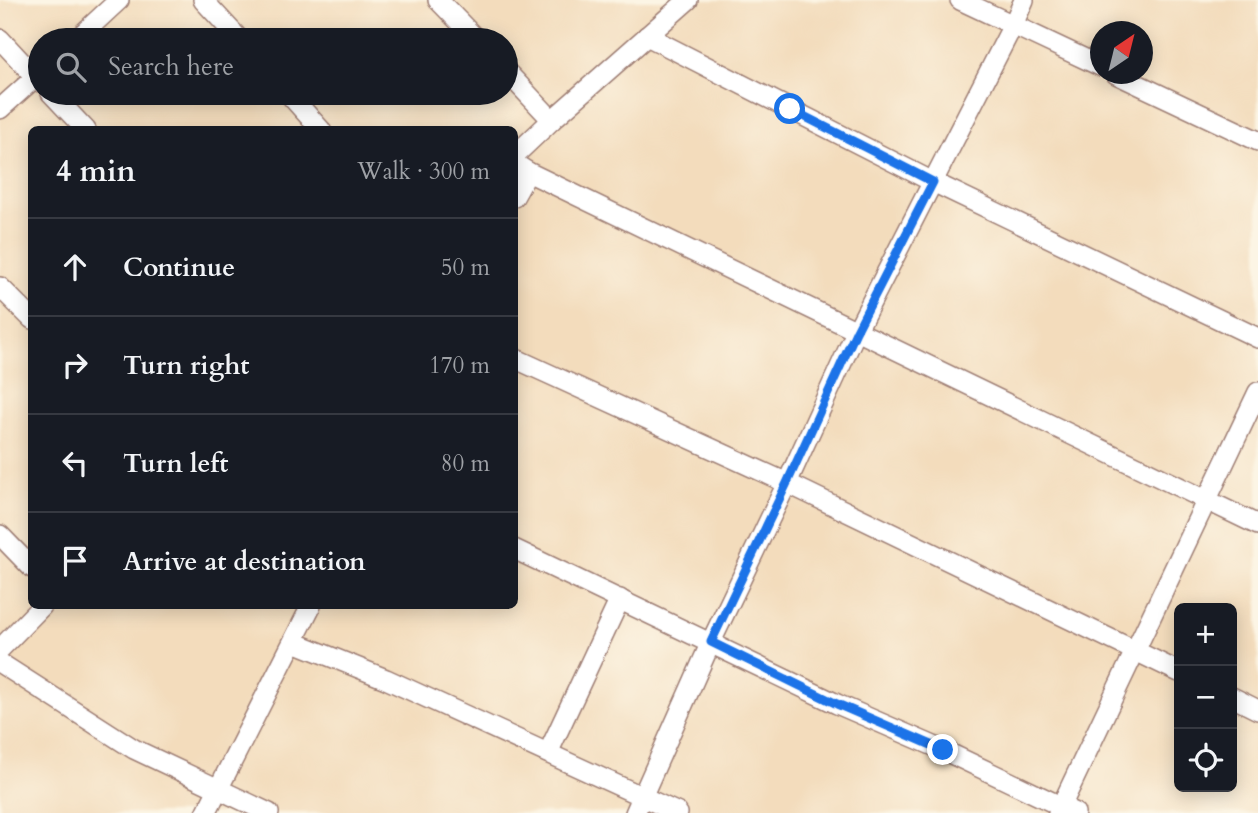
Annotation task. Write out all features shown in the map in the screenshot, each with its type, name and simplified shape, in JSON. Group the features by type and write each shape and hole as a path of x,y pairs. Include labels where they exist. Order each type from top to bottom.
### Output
{"street":[{"path":"89,28 119,0"},
{"path":"203,0 229,28"},
{"path":"438,0 465,28"},
{"path":"960,0 1090,61"},
{"path":"639,805 711,642 856,332 1024,0"},
{"path":"518,152 682,2"},
{"path":"647,36 933,182 1258,338"},
{"path":"0,39 28,66"},
{"path":"518,84 552,120"},
{"path":"1137,84 1258,141"},
{"path":"0,109 28,86"},
{"path":"62,105 82,126"},
{"path":"299,105 317,126"},
{"path":"521,167 1258,525"},
{"path":"0,287 28,315"},
{"path":"518,360 787,483 1174,670"},
{"path":"518,551 837,704 943,750 1065,811 1135,650 1258,392"},
{"path":"0,535 28,564"},
{"path":"548,753 621,599"},
{"path":"0,649 40,609"},
{"path":"206,813 294,642 302,610"},
{"path":"294,642 386,679 548,753 639,805 678,813"},
{"path":"0,663 134,749 269,813"},
{"path":"1237,700 1258,710"}],"route":[{"path":"790,109 933,182 856,332 711,642 837,704 943,750"}]}
